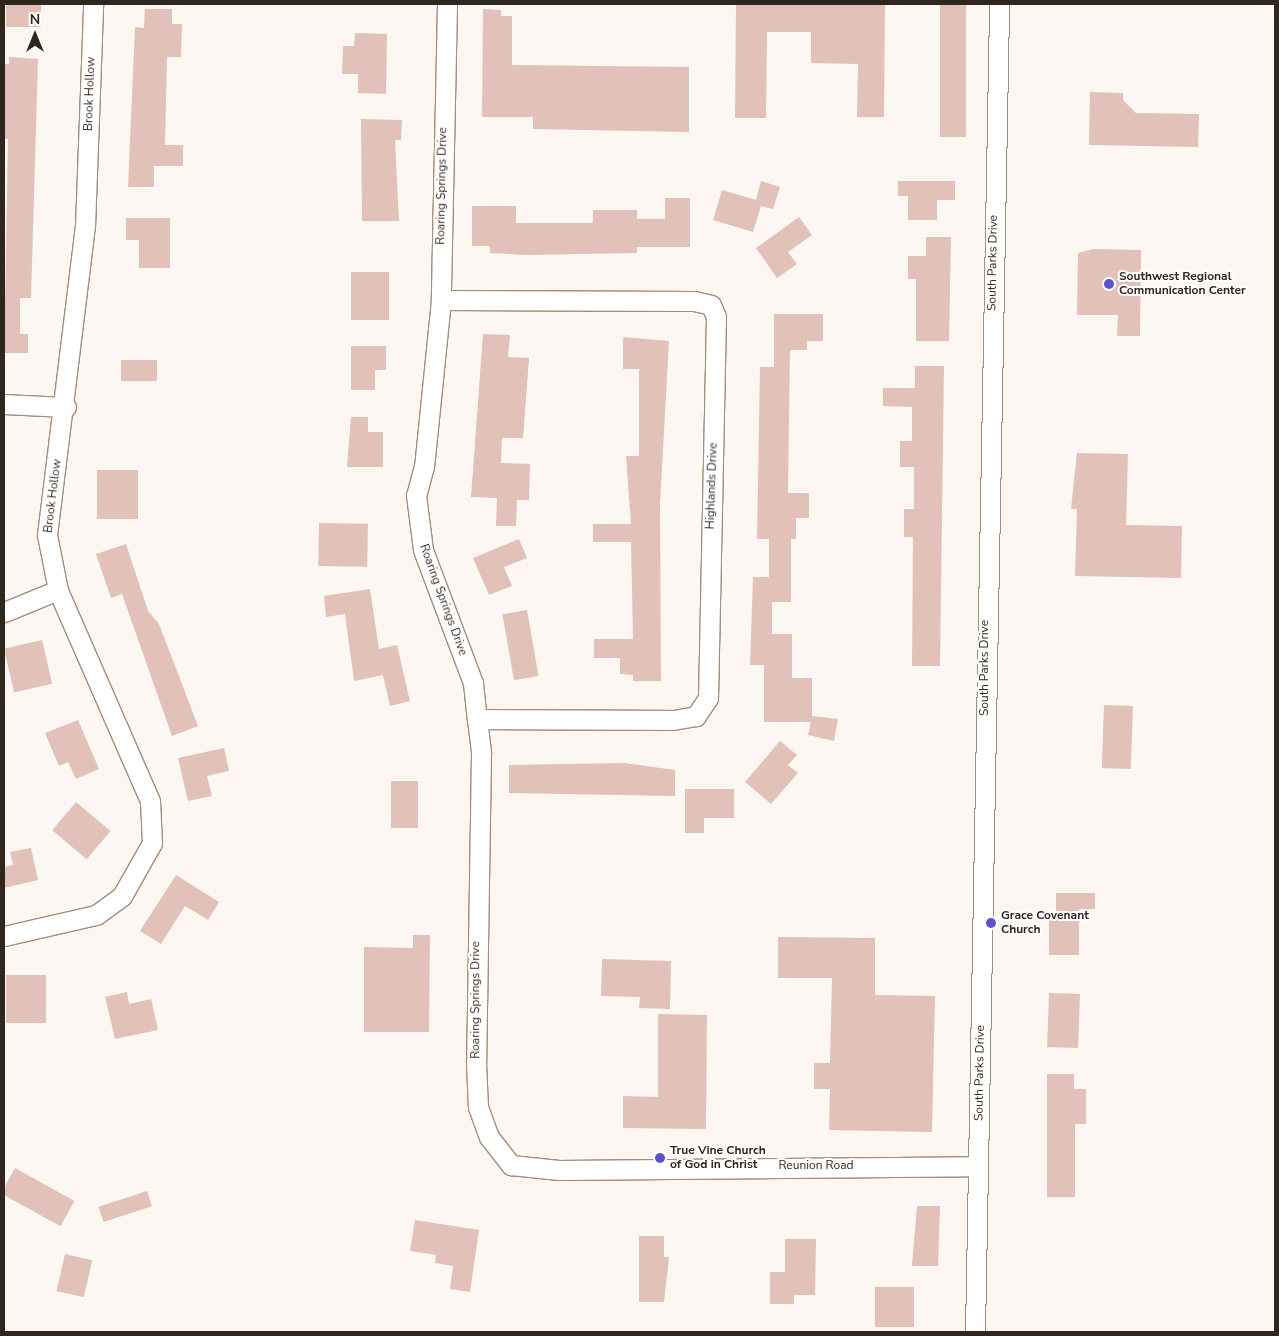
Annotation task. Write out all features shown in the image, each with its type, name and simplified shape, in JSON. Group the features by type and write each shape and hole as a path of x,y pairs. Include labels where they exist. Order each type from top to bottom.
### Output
{"street":[{"name":"Brook Hollow","path":"4,936 96,915 122,896 152,843 150,801 58,590 47,535 66,407 86,227 93,4"},
{"name":"Roaring Springs Drive","path":"447,4 441,300 424,466 416,495 423,550 473,683 477,719 478,1108"},
{"name":"South Parks Drive","path":"975,1332 999,4"},
{"name":"Highlands Drive","path":"441,300 694,301 711,305 716,317 708,698 696,716 673,720 477,719"},
{"path":"4,404 66,407"},
{"path":"4,612 58,590"},
{"name":"Reunion Road","path":"478,1108 488,1137 511,1165 559,1170 978,1166"}],"building":[{"path":"6,4 41,4 41,27 6,27"},
{"path":"736,4 885,4 884,117 857,117 858,64 811,63 811,32 767,32 766,118 735,118"},
{"path":"940,4 966,4 966,137 940,137"},
{"path":"145,9 172,9 172,24 182,24 181,57 167,57 165,145 183,145 183,166 154,166 154,187 128,187 135,27 144,28"},
{"path":"483,9 501,10 501,16 512,16 512,65 689,67 689,132 533,129 533,117 482,117"},
{"path":"355,33 387,34 386,94 358,93 358,74 342,74 343,46 354,46"},
{"path":"9,57 38,59 31,298 20,298 20,334 28,334 28,353 4,353 8,139 4,139 4,64 9,64"},
{"path":"1090,92 1123,93 1123,100 1136,113 1199,114 1198,147 1089,145"},
{"path":"361,119 402,120 401,140 395,140 399,221 362,221"},
{"path":"761,181 780,187 773,209 761,206 753,232 713,220 722,190 756,200"},
{"path":"898,181 955,181 955,200 937,200 937,220 908,220 908,196 898,196"},
{"path":"665,198 690,198 690,247 637,247 637,253 526,255 490,253 490,246 472,246 472,206 516,206 516,223 593,223 593,210 637,210 637,219 665,219"},
{"path":"799,217 812,235 788,252 797,264 777,278 756,248"},
{"path":"126,218 170,218 170,268 139,268 139,240 126,240"},
{"path":"926,237 951,237 949,341 916,341 916,279 908,279 908,256 926,256"},
{"name":"Southwest Regional Communication Center","path":"1093,249 1141,250 1140,336 1117,336 1118,315 1077,315 1078,253"},
{"path":"351,272 389,272 389,320 351,320"},
{"path":"774,314 823,314 823,341 807,341 807,350 790,350 788,493 809,493 809,518 796,518 796,539 791,539 791,602 772,602 772,634 792,634 792,678 812,678 812,716 838,719 834,741 808,735 811,722 764,722 764,665 750,665 753,577 769,577 769,539 757,539 760,367 774,367"},
{"path":"483,334 510,335 508,357 529,358 523,438 502,438 501,463 530,464 529,500 517,500 516,526 496,526 497,498 471,497"},
{"path":"623,337 669,341 660,504 661,681 633,681 633,675 620,674 620,658 594,658 594,639 633,639 631,542 593,542 593,524 631,524 626,456 639,456 639,369 623,369"},
{"path":"351,346 386,346 386,370 375,370 375,390 351,390"},
{"path":"121,360 157,360 157,381 121,381"},
{"path":"915,366 944,366 940,666 912,666 913,537 904,537 904,509 914,509 914,467 900,467 900,441 912,441 912,407 883,406 883,388 915,388"},
{"path":"351,417 368,417 368,432 383,432 383,467 347,467"},
{"path":"1077,453 1128,454 1126,525 1182,526 1181,578 1075,576 1077,509 1071,509"},
{"path":"97,470 138,470 138,519 97,519"},
{"path":"319,523 368,524 367,567 318,566"},
{"path":"519,539 527,558 504,567 512,586 489,595 473,558"},
{"path":"126,544 148,611 159,624 198,726 172,736 122,594 111,598 96,554"},
{"path":"370,589 379,649 397,645 410,701 390,706 383,675 354,681 345,614 326,617 324,596"},
{"path":"527,610 539,676 514,680 502,614"},
{"path":"42,640 52,684 14,693 4,649"},
{"path":"1104,705 1133,706 1131,769 1102,768"},
{"path":"78,720 99,769 76,779 68,762 59,766 45,733"},
{"path":"780,741 797,755 788,765 798,773 771,804 745,782"},
{"path":"224,748 229,771 207,776 212,796 188,801 178,758"},
{"path":"624,763 675,770 675,796 509,793 509,765"},
{"path":"391,781 418,781 418,828 391,828"},
{"path":"685,789 734,789 734,818 704,818 704,833 685,833"},
{"path":"76,802 110,831 87,859 52,830"},
{"path":"31,848 38,880 4,888 4,867 13,865 10,852"},
{"path":"176,875 219,902 208,920 185,906 161,944 140,931"},
{"path":"1056,893 1095,893 1095,909 1079,909 1079,955 1049,955 1049,911 1056,911"},
{"path":"413,935 430,935 429,1032 364,1032 364,947 413,948"},
{"path":"778,937 875,938 875,995 935,996 932,1132 829,1130 830,1089 814,1089 814,1063 830,1063 832,978 778,978"},
{"path":"602,959 671,961 670,1009 639,1008 640,997 601,996"},
{"path":"6,975 46,975 46,1023 6,1023"},
{"path":"127,992 129,1004 151,999 158,1030 115,1039 105,997"},
{"path":"1049,993 1080,994 1078,1048 1047,1047"},
{"path":"658,1014 707,1015 706,1129 623,1128 623,1096 658,1097"},
{"path":"1047,1074 1074,1074 1074,1089 1086,1089 1086,1124 1075,1124 1075,1197 1047,1197"},
{"path":"15,1168 74,1201 60,1226 4,1195 4,1188"},
{"path":"147,1191 152,1206 103,1222 98,1207"},
{"path":"917,1206 940,1206 938,1266 912,1266"},
{"path":"415,1220 479,1230 470,1292 450,1289 453,1266 435,1263 436,1255 410,1251"},
{"path":"639,1236 664,1236 664,1257 669,1257 664,1302 639,1302"},
{"path":"785,1239 816,1239 815,1295 794,1295 794,1304 770,1304 770,1272 785,1272"},
{"path":"65,1254 92,1260 84,1297 56,1291"},
{"path":"875,1287 914,1287 914,1327 875,1327"}],"place":[{"name":"Southwest Regional Communication Center","path":"1109,284"},
{"name":"Grace Covenant Church","path":"991,923"},
{"name":"True Vine Church of God in Christ","path":"660,1158"}]}
